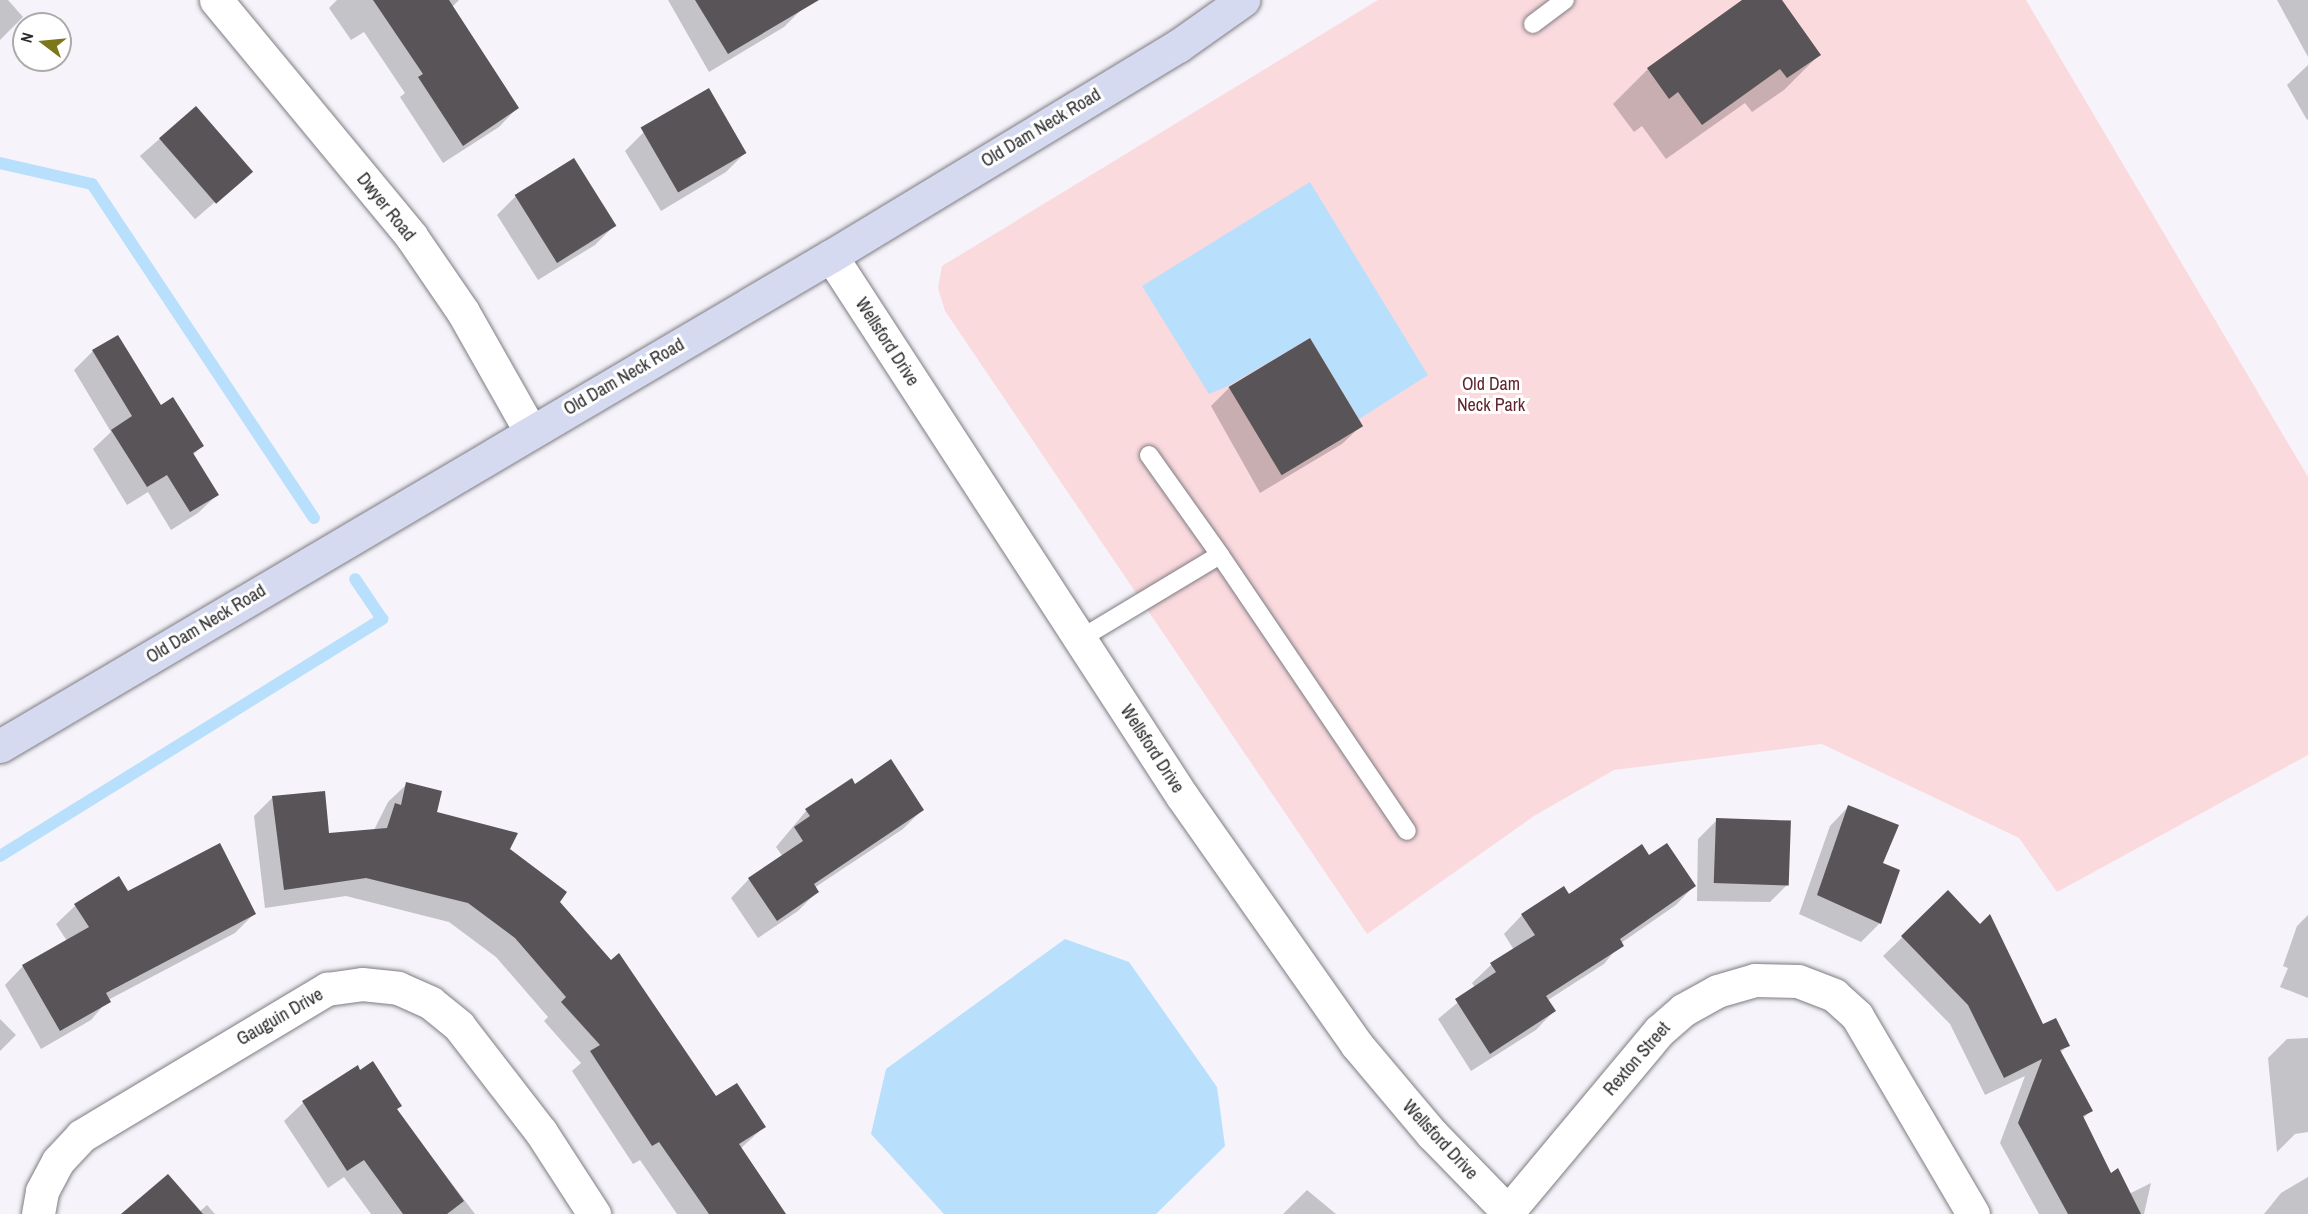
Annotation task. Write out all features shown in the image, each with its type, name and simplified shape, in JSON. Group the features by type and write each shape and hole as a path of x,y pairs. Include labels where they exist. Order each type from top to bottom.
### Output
{"street":[{"name":"Dwyer Road","path":"216,0 411,236 463,312 531,432"},
{"name":"Old Dam Neck Road","path":"0,746 831,256 1178,46 1243,0"},
{"name":"Wellsford Drive","path":"831,256 1182,795 1357,1045 1432,1134 1508,1213"},
{"name":"Rexton Street","path":"1508,1213 1667,1024 1717,991 1766,981 1798,981 1834,995 1857,1016 1973,1214"},
{"name":"Gauguin Drive","path":"38,1214 42,1191 58,1161 81,1136 327,989 362,984 398,988 431,1003 459,1026 542,1132 594,1214"}],"lane":[{"path":"1533,24 1565,0"},
{"path":"1149,455 1220,555 1407,831"},
{"path":"1080,639 1220,555"}],"green space":[{"name":"Old Dam Neck Park","path":"1378,0 2026,0 2308,477 2308,755 2057,892 2019,838 1822,744 1614,770 1534,816 1367,934 945,311 938,288 942,266"}],"water":[{"path":"1310,182 1428,375 1359,419 1310,338 1228,386 1209,394 1142,286"},
{"path":"1065,939 1129,962 1217,1087 1225,1146 1156,1214 944,1214 871,1134 886,1069"}],"building":[{"path":"373,0 449,0 519,108 463,146 418,77 423,74"},
{"path":"695,0 819,0 728,54"},
{"path":"1742,0 1782,0 1821,55 1787,78 1780,69 1702,125 1678,92 1669,99 1647,68"},
{"path":"709,88 746,153 678,192 641,128"},
{"path":"196,106 253,172 216,204 159,138"},
{"path":"574,158 616,226 557,263 515,195"},
{"path":"118,335 161,405 173,397 204,446 193,453 219,495 190,512 167,475 147,487 111,430 132,416 92,350"},
{"path":"1310,338 1363,426 1282,475 1229,387"},
{"path":"891,759 924,810 814,884 819,892 777,921 748,878 803,841 794,827 810,816 805,809 852,778 855,784"},
{"path":"406,782 442,791 437,812 518,833 510,849 567,892 560,902 611,960 619,953 716,1096 737,1083 766,1127 739,1144 786,1214 709,1214 659,1142 652,1146 590,1051 600,1045 561,1002 566,997 515,938 468,903 366,878 284,890 272,796 325,791 329,833 387,828 395,803 401,805"},
{"path":"1848,805 1899,825 1883,863 1900,870 1881,924 1817,895"},
{"path":"1716,818 1791,821 1789,886 1714,883"},
{"path":"220,843 256,914 106,993 111,1002 60,1031 22,965 89,927 74,904 119,876 128,891"},
{"path":"1667,843 1696,886 1620,939 1624,946 1546,996 1556,1011 1490,1054 1455,999 1496,972 1490,963 1535,935 1521,914 1564,886 1569,894 1642,844 1649,855"},
{"path":"1948,890 1980,924 1990,914 2043,1024 2056,1018 2070,1046 2060,1050 2093,1111 2083,1116 2111,1173 2118,1168 2141,1214 2068,1214 2018,1123 2042,1059 2004,1078 1968,1005 1901,936"},
{"path":"373,1061 402,1106 397,1109 464,1201 447,1214 403,1214 364,1160 347,1171 302,1101 358,1065 360,1070"},
{"path":"168,1174 203,1214 121,1214"}],"waterway":[{"path":"0,163 92,184 314,518"},
{"path":"0,856 382,619 355,579"}]}
